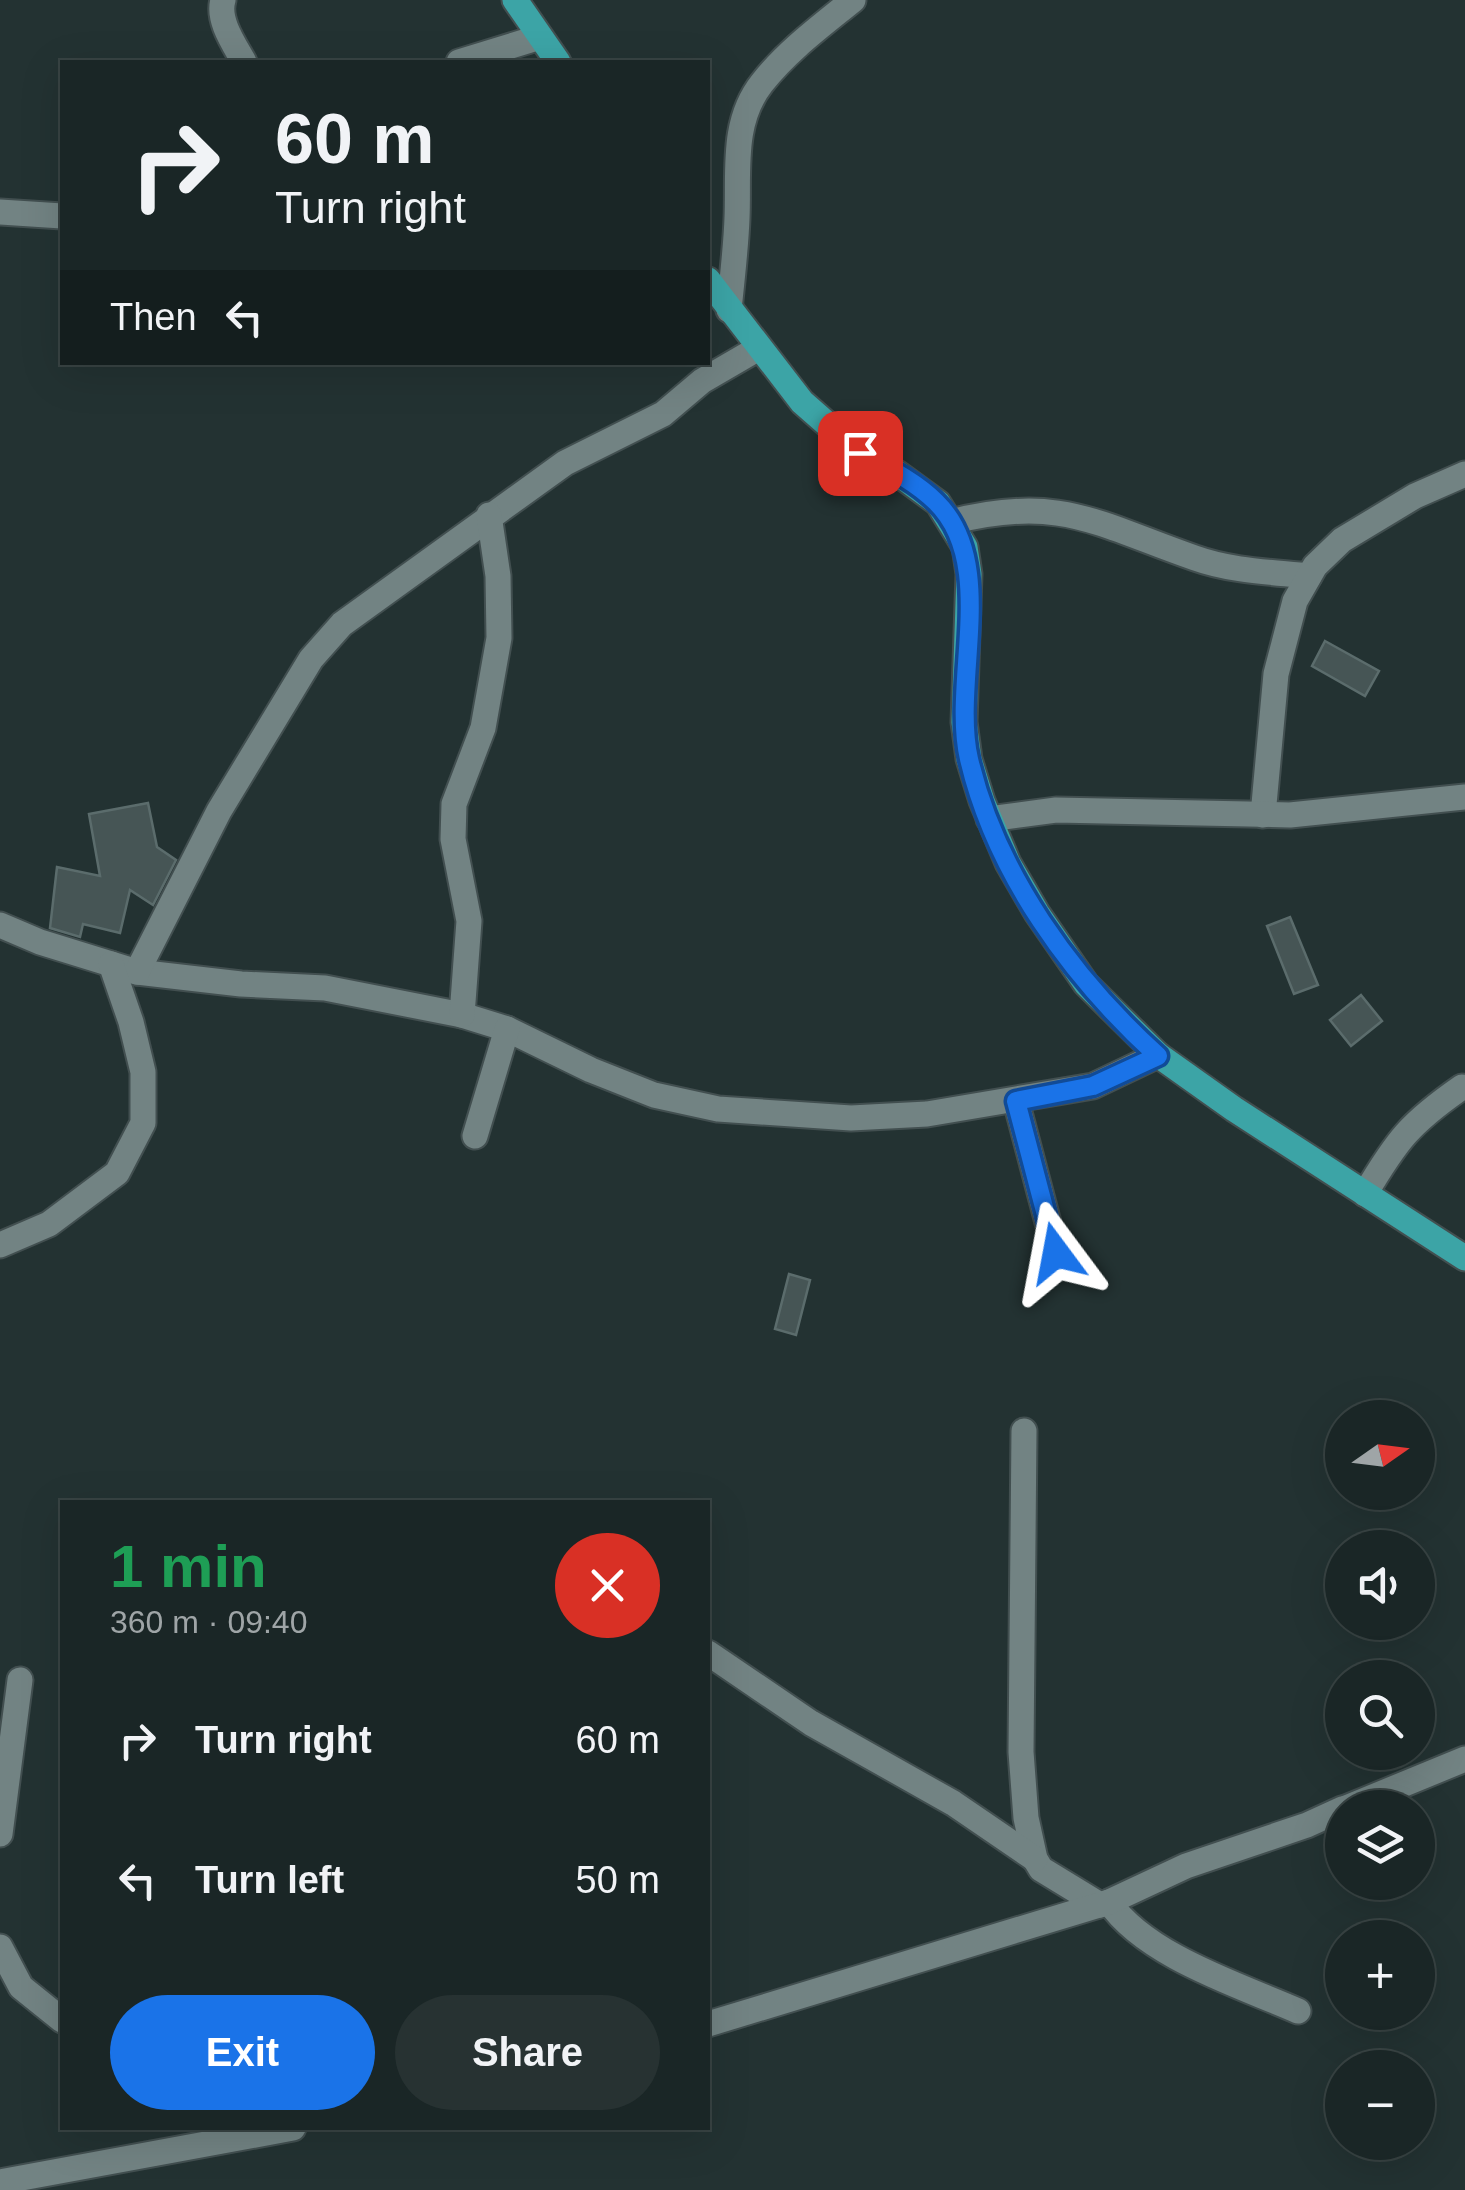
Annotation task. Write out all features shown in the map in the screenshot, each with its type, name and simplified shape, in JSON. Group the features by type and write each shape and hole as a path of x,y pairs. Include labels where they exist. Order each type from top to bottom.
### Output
{"main road":[{"path":"515,0 557,60"},
{"path":"710,283 802,402 860,453 898,473 938,503 965,547 968,574 964,722 969,758 1008,862 1086,984 1158,1056 1465,1258"}],"street":[{"path":"223,0 222,20 243,60"},
{"path":"729,310 737,217 737,158 744,114 760,85 796,47 853,0"},
{"path":"465,60 540,37"},
{"path":"0,212 60,216"},
{"path":"137,972 219,811 312,659 342,624 565,463 663,414 702,381 758,349"},
{"path":"1264,814 1276,674 1295,600 1309,576 1342,540 1414,496 1465,474"},
{"path":"951,522 992,512 1056,512 1095,520 1196,559 1309,576"},
{"path":"462,1015 470,921 453,840 454,804 483,728 499,638 498,576 489,515"},
{"path":"989,819 1056,810 1264,814 1362,810 1465,797"},
{"path":"0,925 40,942 137,972 241,984 325,988 462,1015 507,1029 654,1095 718,1108 850,1118 927,1114 1093,1086 1158,1056"},
{"path":"0,1245 49,1224 117,1172 143,1123 144,1072 110,964"},
{"path":"475,1136 507,1029"},
{"path":"1365,1194 1395,1142 1424,1113 1462,1088"},
{"path":"1016,1101 1056,1253"},
{"path":"1024,1431 1022,1752 1026,1818 1035,1859"},
{"path":"710,1653 811,1723 953,1803 1035,1859 1042,1868 1104,1903 1132,1930 1166,1952 1298,2011"},
{"path":"0,1834 20,1680"},
{"path":"1388,1790 1465,1759"},
{"path":"710,2023 1104,1903 1186,1866 1325,1817"},
{"path":"0,1947 21,1987 60,2018"},
{"path":"0,2182 66,2180 185,2137 269,2130"}],"building":[{"path":"1325,641 1379,671 1365,696 1312,666"},
{"path":"148,803 157,847 176,860 153,905 130,890 120,933 83,924 80,937 50,928 57,867 100,876 89,814"},
{"path":"1290,917 1318,985 1294,994 1267,926"},
{"path":"1361,995 1382,1021 1351,1046 1330,1020"},
{"path":"789,1274 810,1280 796,1335 775,1329"}],"route":[{"path":"860,453 898,473 938,503 965,547 968,632 964,722 969,758 989,819 1037,912 1086,984 1158,1056 1093,1086 1016,1101 1056,1253"}]}
